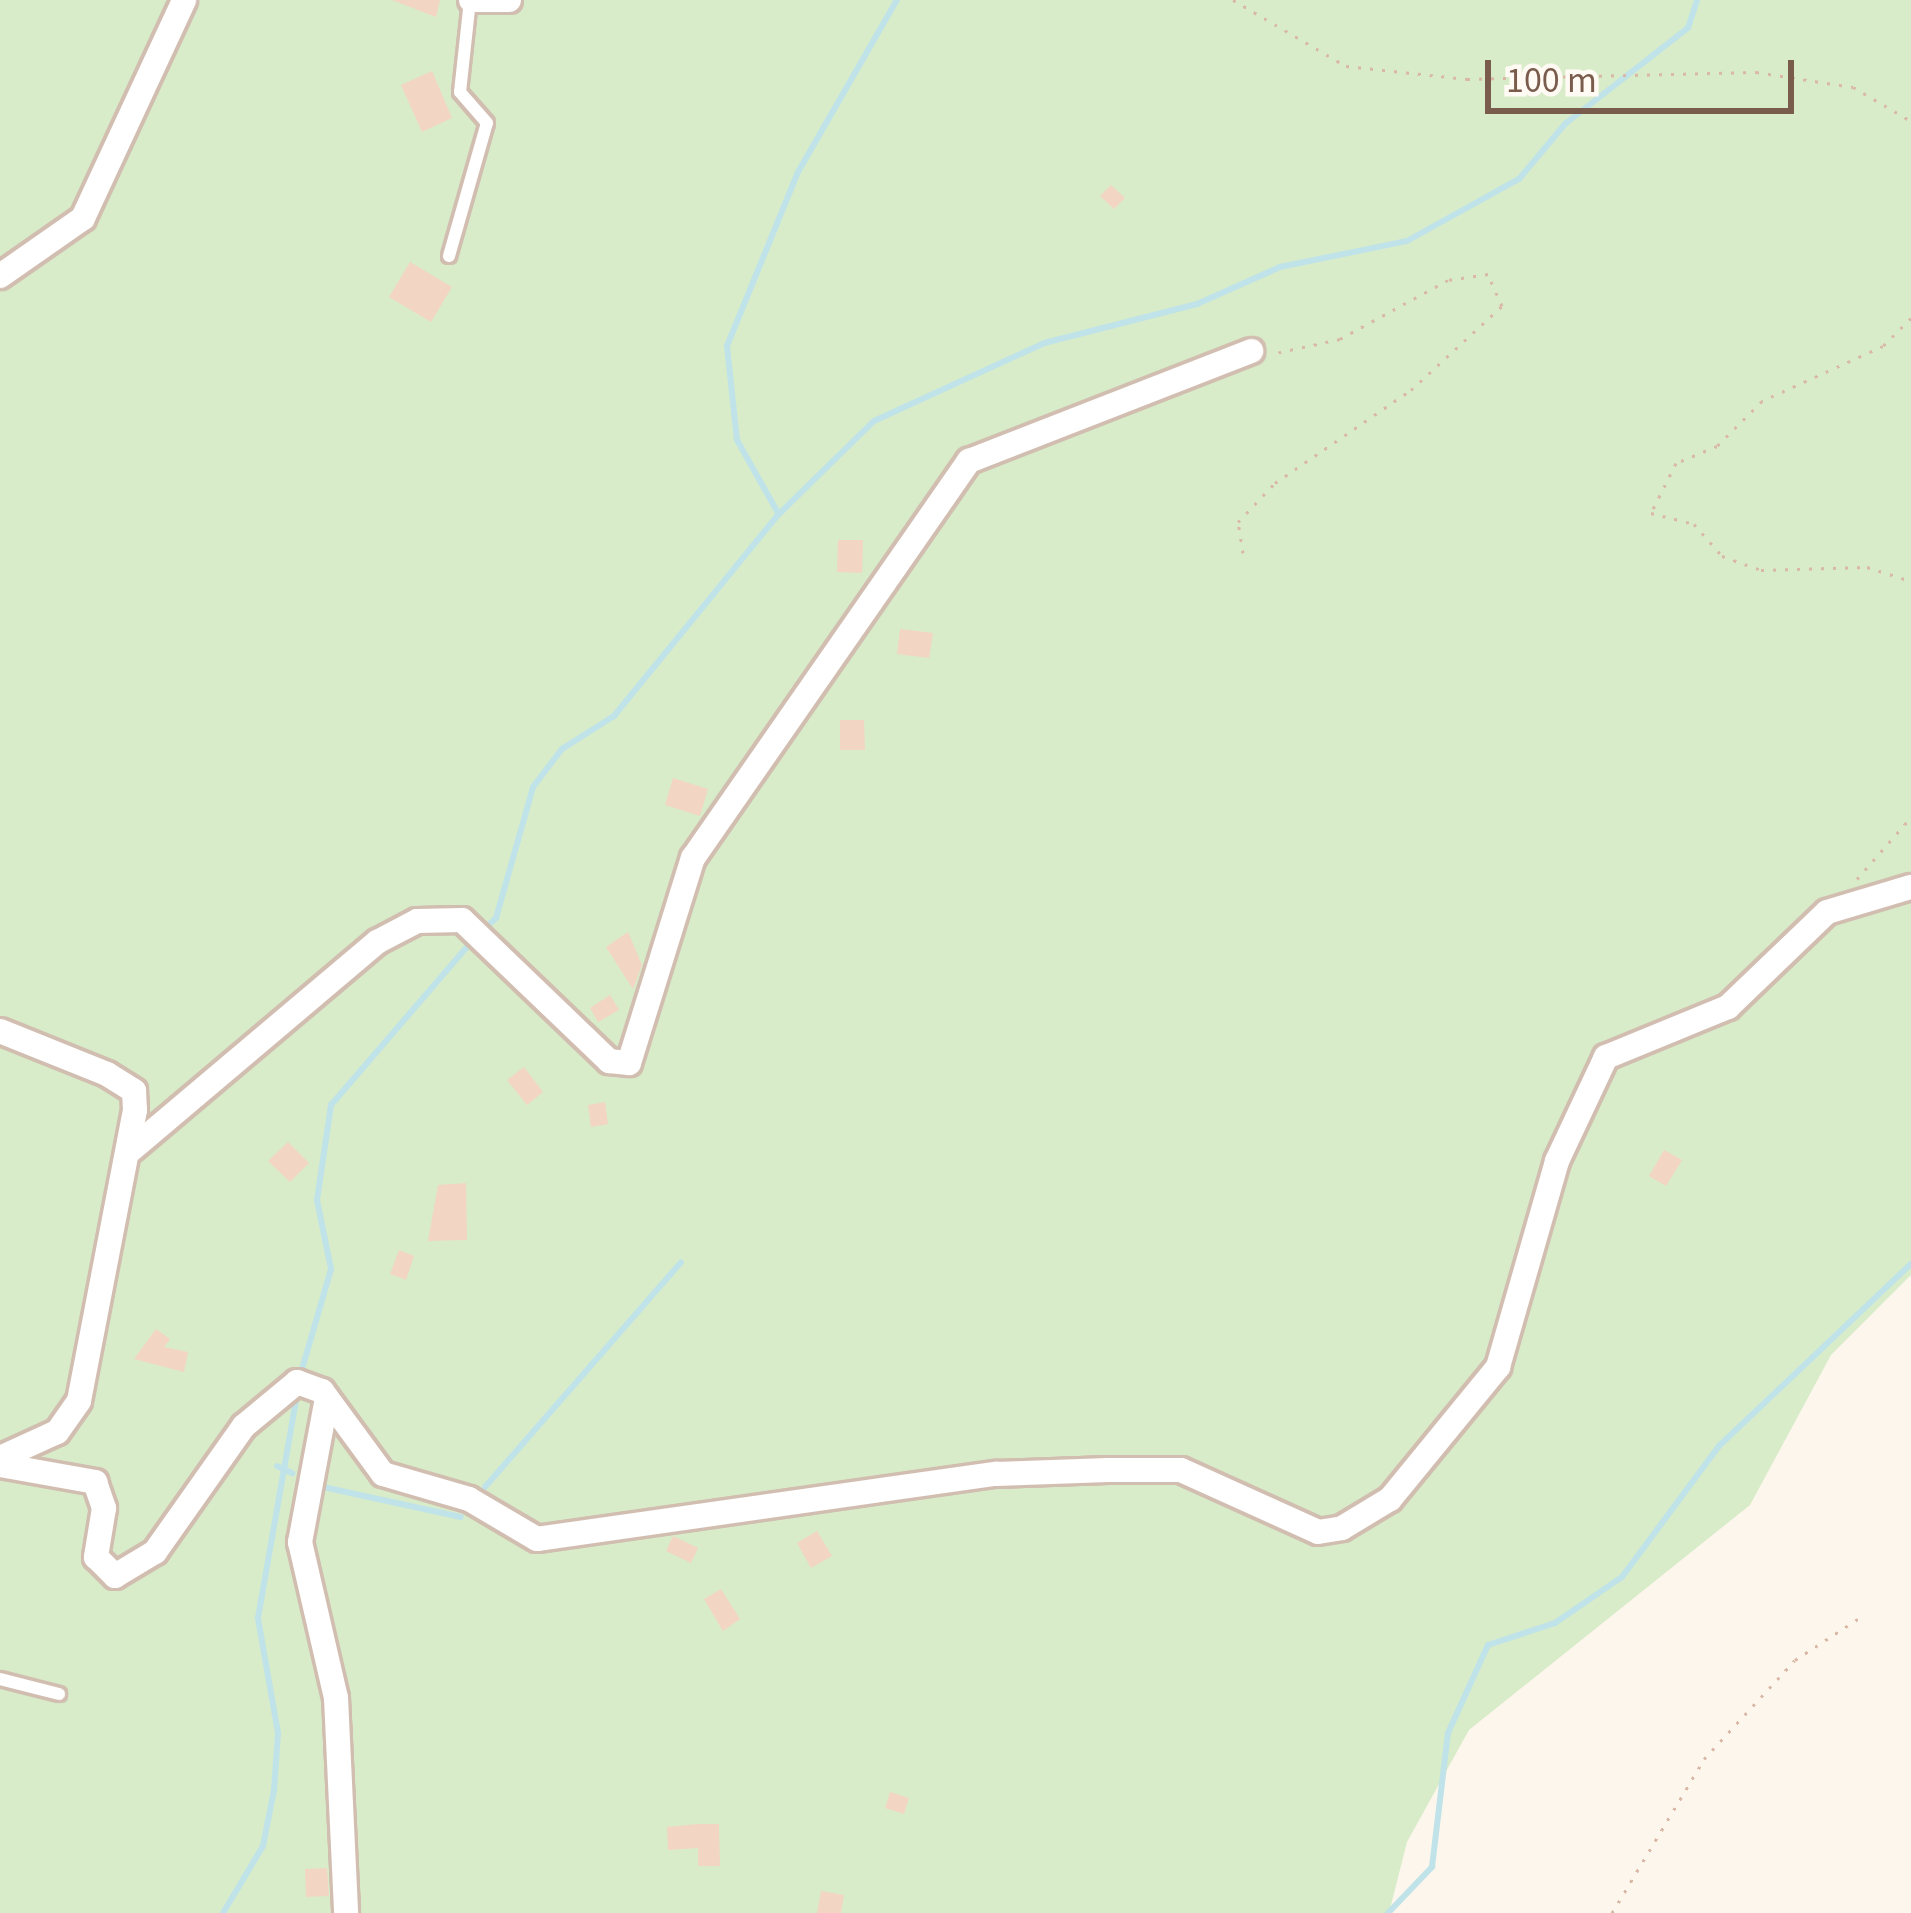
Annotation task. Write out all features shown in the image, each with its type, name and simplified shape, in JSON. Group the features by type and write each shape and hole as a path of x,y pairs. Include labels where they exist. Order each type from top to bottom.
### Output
{"street":[{"path":"0,276 83,218 184,0"},
{"path":"471,0 509,0"},
{"path":"132,1149 377,942 417,922 462,920 609,1061 629,1063 692,858 969,461 1252,351"},
{"path":"0,1462 95,1481 104,1508 96,1557 107,1573 126,1574 272,1394 297,1382 327,1398 383,1474 469,1499 537,1539 996,1474 1108,1469 1181,1470 1318,1532 1342,1528 1390,1499 1498,1367 1557,1161 1606,1057 1728,1007 1791,938 1843,907 1911,887"},
{"path":"0,1030 134,1091 132,1149 80,1401 57,1432 0,1462"},
{"path":"327,1398 301,1542 336,1698 346,1913"}],"lane":[{"path":"448,256 487,123 460,92 471,0"},
{"path":"0,1678 59,1694"}],"path":[{"path":"1233,0 1346,66 1467,79 1756,73 1853,87 1911,121"},
{"path":"1243,553 1238,522 1275,483 1411,391 1502,306 1488,274 1448,280 1340,339 1252,351"},
{"path":"1911,318 1882,346 1762,401 1717,446 1676,463 1651,513 1694,524 1722,556 1761,570 1867,567 1911,581"},
{"path":"1843,907 1911,817"},
{"path":"1612,1913 1704,1759 1795,1660 1861,1617"}],"green space":[{"path":"0,0 1911,0 1911,1275 1831,1355 1750,1505 1469,1730 1407,1842 1389,1913 0,1913"}],"building":[{"path":"392,0 440,0 436,17"},
{"path":"432,71 452,118 422,132 401,85"},
{"path":"1111,185 1125,198 1114,209 1100,196"},
{"path":"410,262 452,287 431,322 389,297"},
{"path":"838,540 863,540 862,573 837,572"},
{"path":"900,629 933,633 929,658 897,654"},
{"path":"840,720 864,720 865,750 840,750"},
{"path":"673,778 708,789 700,816 665,805"},
{"path":"628,932 642,965 633,989 606,947"},
{"path":"610,995 619,1010 598,1022 590,1008"},
{"path":"524,1067 543,1092 527,1105 507,1080"},
{"path":"605,1102 608,1124 591,1127 588,1105"},
{"path":"288,1142 309,1163 290,1182 268,1161"},
{"path":"1664,1150 1682,1160 1666,1186 1649,1176"},
{"path":"466,1183 467,1240 428,1241 438,1185"},
{"path":"399,1250 414,1256 406,1280 390,1274"},
{"path":"156,1329 170,1339 164,1347 188,1352 184,1372 134,1359"},
{"path":"817,1531 832,1556 811,1568 797,1543"},
{"path":"673,1536 698,1548 691,1563 666,1551"},
{"path":"721,1589 740,1619 723,1631 704,1599"},
{"path":"890,1792 909,1798 904,1814 885,1808"},
{"path":"719,1824 720,1866 698,1866 698,1848 668,1850 667,1827"},
{"path":"327,1868 329,1896 306,1897 305,1869"},
{"path":"821,1891 844,1895 841,1913 817,1913"}],"waterway":[{"path":"778,513 737,440 727,346 798,172 897,0"},
{"path":"481,932 496,918 533,787 562,749 614,716 779,514 874,421 1044,343 1197,304 1280,267 1407,241 1519,179 1565,124 1688,28 1697,0"},
{"path":"300,1376 331,1269 317,1200 331,1105 472,941"},
{"path":"485,1487 681,1262"},
{"path":"1388,1913 1432,1867 1448,1733 1488,1645 1555,1623 1622,1577 1719,1446 1911,1264"},
{"path":"223,1913 263,1846 274,1790 278,1733 258,1618 297,1395"},
{"path":"277,1466 292,1473"},
{"path":"323,1487 461,1517"}]}
